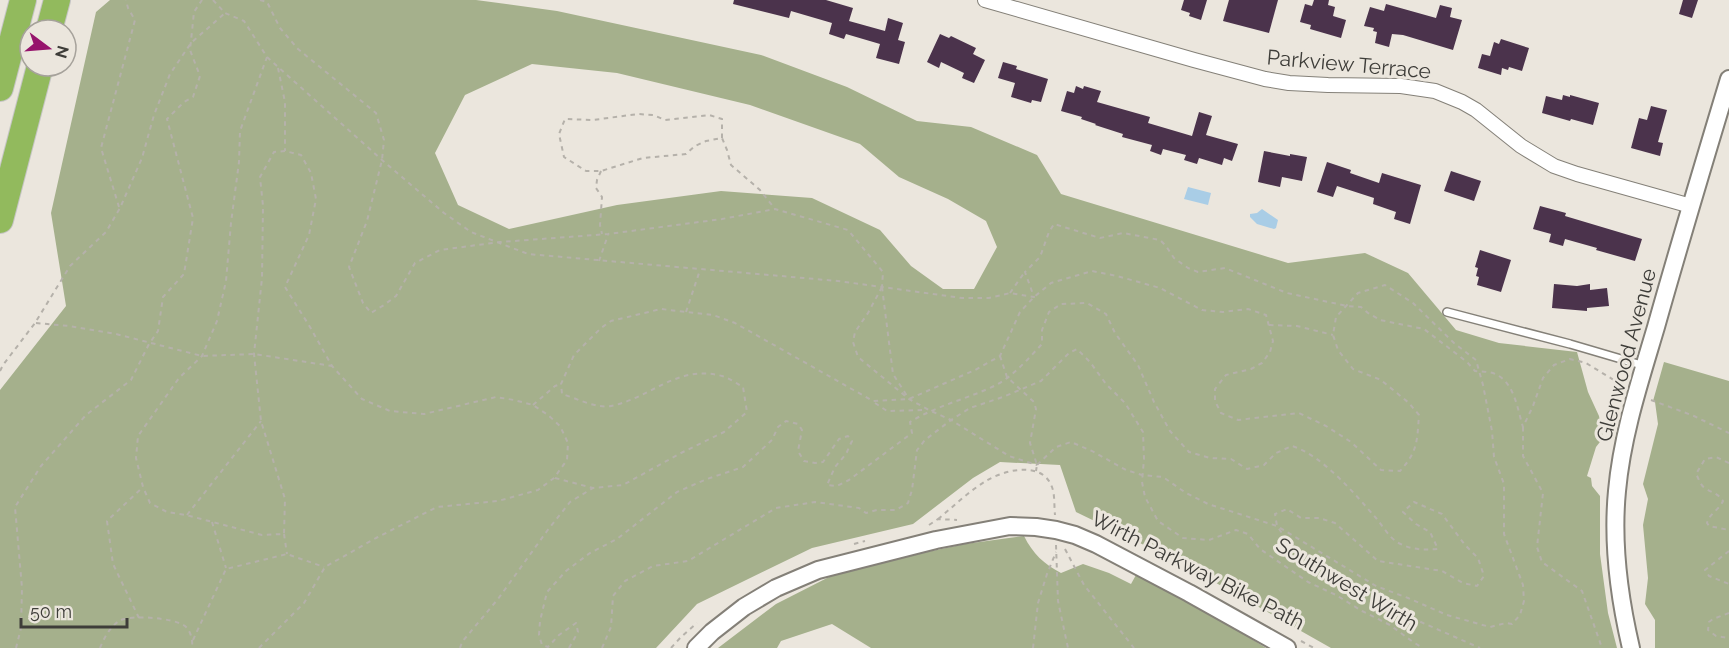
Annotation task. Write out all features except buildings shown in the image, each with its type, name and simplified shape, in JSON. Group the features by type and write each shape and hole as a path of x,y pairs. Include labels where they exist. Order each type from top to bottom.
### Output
{"highway":[{"path":"0,88 23,0"},
{"path":"52,18 57,0"},
{"path":"0,220 37,78"}],"street":[{"name":"Parkview Terrace","path":"985,0 1264,79 1308,84 1401,86 1436,92 1476,110 1521,146 1554,166 1691,206"},
{"name":"Glenwood Avenue","path":"1631,648 1624,620 1615,540 1615,514 1621,462 1645,366 1729,80"},
{"path":"696,648 744,607 776,588 818,570 936,540 1010,526 1036,527 1054,521 1075,535 1291,643"}],"lane":[{"path":"1448,312 1645,366"}],"path":[{"path":"120,208 101,148 135,20 126,0"},
{"path":"16,648 21,628 22,588 15,507 41,466 86,415 131,380 158,331 163,297 184,274 193,218 167,119 184,102 193,97 200,76 190,50 195,12 202,0"},
{"path":"213,0 225,12 244,21 267,57 444,213 471,232 528,254 838,281 962,298 989,298 1010,293 1034,297"},
{"path":"260,0 267,2 280,28 298,49 376,113 384,140 382,160 367,221 349,267 363,303 370,313 396,296 415,263 440,250 500,242 603,235 722,219 775,209 848,230 884,272 882,287 893,374 909,399"},
{"path":"0,371 35,323 70,266 106,232 120,208 142,158 154,115 170,74 191,44 225,12"},
{"path":"267,57 240,131 239,162 226,281 217,321 202,356 179,378 138,436 136,458 143,487 150,503 167,512 262,535 284,534"},
{"path":"278,67 285,102 285,151"},
{"path":"722,138 706,141 695,146 686,154 643,158 601,171 586,171 564,157 558,134 565,119 593,120 638,114 653,115 665,120 709,115 722,119 722,138 731,165 760,190 775,209"},
{"path":"259,648 304,603 325,567 436,507 498,501 538,490 554,478 567,460 568,442 560,426 533,405 496,397 424,414 390,411 362,399 332,366 285,287 309,236 316,199 311,173 301,155 285,151 274,152 260,177 263,206 262,278 254,354 261,421 285,499 284,534 287,554"},
{"path":"601,171 596,188 602,197 600,225 603,235"},
{"path":"1010,293 1025,272 1040,257 1054,224 1100,238 1124,233 1160,240 1174,258 1198,272 1225,268 1287,292 1347,306 1361,307 1380,320 1424,329 1467,362 1475,371 1500,376 1512,392 1522,428 1523,456 1543,494 1537,548 1542,562 1582,591 1602,648"},
{"path":"598,261 608,234"},
{"path":"686,312 700,270"},
{"path":"873,401 909,399 975,370 1000,356 1020,312 1034,297 1052,283 1092,271 1160,288 1202,310 1223,312 1248,309 1266,315 1273,341 1270,352 1263,363 1251,369 1226,375 1215,389 1215,401 1221,413 1238,420 1299,413 1351,442 1382,470 1400,471 1410,460 1417,445 1419,415 1381,380 1353,369 1338,350 1333,334 1335,317 1358,293 1385,285 1413,303 1454,344 1476,360 1492,431 1494,457 1504,484 1504,534 1524,585 1524,601 1520,615 1512,624 1506,623 1490,627 1447,615 1376,586 1277,526 1208,504 1186,493 1163,477 1142,475 1126,470 1071,442 1056,447 1037,465"},
{"path":"1025,272 1034,297"},
{"path":"882,287 868,314 855,332 853,342 858,357 909,399 951,420 1009,456 1037,465"},
{"name":"Southwest Wirth","path":"569,648 578,632 576,623 559,635 548,647 542,645 539,635 540,621 547,592 566,571 590,553 617,539 677,492 743,467 772,440 778,427 786,421 798,424 802,430 798,451 804,461 823,462 838,439 848,436 852,441 846,454 835,467 827,485 837,486 849,480 912,433 910,422 929,410 994,386 1027,361 1042,344 1042,330 1049,312 1060,304 1087,303 1106,314 1115,333 1138,365 1170,431 1189,452 1210,458 1231,459 1247,469 1264,465 1276,453 1292,446 1303,449 1312,454 1343,482 1396,542 1417,550 1438,549 1430,532 1416,524 1403,512 1414,502 1442,514 1464,545 1478,558 1484,576 1477,586 1463,583 1442,571 1378,561 1335,523 1319,518 1301,518 1287,509 1275,514 1277,526 1289,543 1335,576 1378,596 1414,619 1480,648"},
{"path":"554,478 593,488 623,485 723,432 747,412 743,387 723,376 697,373 672,379 644,394 610,407 584,402 562,394 561,384 574,355 601,328 611,321 661,309 713,315 735,322 887,411 929,410"},
{"path":"35,323 116,334 202,356 254,354 332,366"},
{"path":"1269,325 1297,326 1333,334"},
{"name":"Southwest Wirth","path":"602,648 611,627 613,596 625,581 653,566 688,561 776,508 815,502 859,508 866,513 877,510 896,510 908,502 912,490 916,450 925,440 970,408 1041,381 1070,352 1077,349 1125,403 1143,432 1142,475 1145,497 1158,521 1183,538 1209,540 1236,530 1248,534 1260,549 1308,582 1390,625 1423,648"},
{"path":"1000,356 1007,377 1034,402 1036,410 1030,443 1037,465 1036,471"},
{"path":"1522,428 1543,378 1554,365 1570,359 1586,363 1637,395 1694,416 1729,433"},
{"path":"533,405 555,386 561,384"},
{"path":"186,515 261,421"},
{"path":"1729,462 1716,457 1705,459 1696,474 1706,489 1719,495 1723,501 1708,518 1707,523 1709,526 1729,530"},
{"path":"922,530 986,481 1017,469 1036,471 1046,478 1052,487 1058,601 1068,648"},
{"path":"139,618 113,564 107,521 143,487"},
{"path":"460,648 462,642 498,599 570,502 593,488"},
{"path":"938,519 958,520"},
{"path":"1054,521 1084,585 1134,648"},
{"path":"192,648 193,640 226,569 212,522"},
{"path":"851,545 872,540"},
{"path":"1729,551 1705,570 1709,576 1729,584"},
{"path":"1033,648 1038,603 1056,552"},
{"path":"226,569 287,554 325,567"},
{"path":"1729,613 1709,622 1708,630 1716,636 1729,638"},
{"path":"100,648 106,635 120,620 139,618 169,619 186,627 193,640"},
{"path":"670,648 698,623"},
{"name":"Wirth Parkway Bike Path","path":"1291,643 1314,648"}],"green space":[{"path":"110,0 476,0 557,11 761,55 847,87 917,121 971,127 1037,155 1061,194 1288,263 1365,253 1408,273 1456,330 1499,343 1577,352 1588,392 1599,416 1603,438 1596,447 1587,476 1591,478 1592,486 1600,496 1600,554 1608,613 1617,648 1331,648 1179,562 1076,512 1060,465 1000,462 973,478 913,524 812,548 697,604 656,648 0,648 0,390 66,306 51,213 96,12","holes":["532,64 617,73 750,105 860,144 899,177 948,199 986,221 997,247 974,289 943,289 911,266 880,230 812,198 721,191 617,205 509,229 458,205 435,153 465,95"]},
{"path":"1664,362 1729,381 1729,648 1655,648 1655,620 1645,604 1648,578 1643,525 1648,499 1643,484 1658,424 1653,401"},
{"path":"1024,536 1039,558 1061,573 1083,564 1131,584 1136,575 1221,620 1266,648 871,648 832,624 781,641 777,648 718,648 776,604 831,576 965,544"}],"water":[{"path":"1188,187 1211,193 1208,205 1184,199"},
{"path":"1262,209 1278,220 1276,228 1257,224 1250,217 1250,214"}]}
